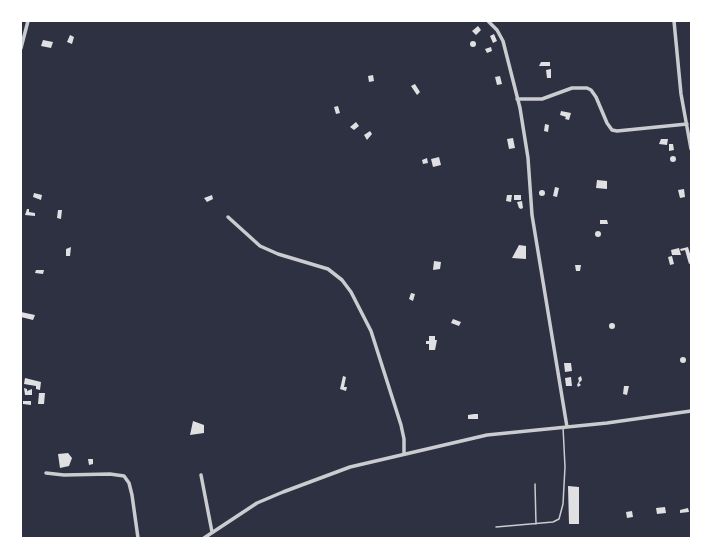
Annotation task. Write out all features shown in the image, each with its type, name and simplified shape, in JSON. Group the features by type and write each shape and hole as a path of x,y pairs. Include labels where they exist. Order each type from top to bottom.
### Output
{"street":[{"path":"21,48 28,21"},
{"path":"488,21 497,30 503,41 517,99 528,158 529,188 534,228 565,427"},
{"path":"674,21 685,116 691,149"},
{"path":"517,99 542,99 572,88 587,88 591,90 596,97 607,123 612,130 617,132 687,124"},
{"path":"685,116 691,114"},
{"path":"228,216 260,246 278,254 328,269 342,280 351,292 371,331 401,425 404,438 404,454"},
{"path":"204,538 257,503 350,467 487,435 691,411"},
{"path":"46,473 110,474 124,476 129,483 132,495 138,538"},
{"path":"201,475 212,532"}],"lane":[{"path":"496,527 553,522 559,519 562,514 565,467 565,427"},
{"path":"535,484 536,524"}],"building":[{"path":"478,26 481,30 476,35 472,31"},
{"path":"494,34 497,41 493,43 490,36"},
{"path":"70,35 74,37 72,44 67,42"},
{"path":"43,40 53,42 51,48 41,46"},
{"path":"473,41 476,44 473,47 470,44"},
{"path":"491,47 492,51 487,53 485,49"},
{"path":"541,62 550,62 550,66 539,66"},
{"path":"551,69 551,78 547,78 546,70"},
{"path":"373,75 374,81 369,82 368,76"},
{"path":"500,76 502,84 497,85 495,77"},
{"path":"415,84 420,92 417,95 411,86"},
{"path":"338,106 340,113 336,114 334,107"},
{"path":"561,111 571,113 569,120 560,115"},
{"path":"356,122 359,126 354,130 350,127"},
{"path":"545,124 549,125 548,132 544,131"},
{"path":"370,131 372,134 367,140 364,135"},
{"path":"513,138 515,148 509,149 507,139"},
{"path":"661,139 668,139 667,145 659,144"},
{"path":"669,144 673,144 674,150 669,151"},
{"path":"673,156 676,159 673,162 670,159"},
{"path":"439,157 441,165 433,167 431,159"},
{"path":"427,158 428,163 423,164 422,160"},
{"path":"597,180 607,181 607,189 596,188"},
{"path":"555,187 559,188 557,197 553,196"},
{"path":"684,189 685,197 680,198 678,190"},
{"path":"542,190 545,193 542,196 539,193"},
{"path":"34,193 42,195 41,200 33,197"},
{"path":"212,195 213,199 207,202 204,198"},
{"path":"507,195 512,195 511,202 506,201"},
{"path":"514,195 521,195 521,200 514,200"},
{"path":"522,201 523,208 521,209 519,208 517,202"},
{"path":"27,209 29,209 29,212 35,213 35,216 25,215"},
{"path":"58,210 62,210 61,219 57,218"},
{"path":"600,220 607,220 608,224 600,224"},
{"path":"598,231 601,234 598,237 595,234"},
{"path":"519,245 526,246 526,259 512,258"},
{"path":"71,247 70,256 66,256 66,249"},
{"path":"688,247 691,257 691,263 689,264 685,250 681,251 680,249"},
{"path":"679,248 681,255 672,255 671,250"},
{"path":"672,256 674,264 670,265 668,257"},
{"path":"434,261 441,262 440,269 433,270"},
{"path":"575,265 581,265 580,271 576,271"},
{"path":"36,270 44,270 43,274 35,273"},
{"path":"411,293 415,294 413,301 409,299"},
{"path":"21,312 35,315 33,320 21,317"},
{"path":"453,319 461,322 459,326 451,323"},
{"path":"612,323 615,326 612,329 609,326"},
{"path":"429,336 435,336 435,340 437,340 435,350 429,350 429,344 426,344 426,341 429,341"},
{"path":"683,357 686,360 683,363 680,360"},
{"path":"564,363 571,363 572,371 565,372"},
{"path":"343,376 346,377 344,387 347,387 346,391 340,389"},
{"path":"581,376 582,380 579,383 581,385 578,387 578,378"},
{"path":"571,377 572,386 566,386 565,378"},
{"path":"25,378 41,382 40,390 36,389 36,386 24,384"},
{"path":"624,386 629,386 627,395 623,394"},
{"path":"24,388 27,389 27,391 32,389 32,395 25,395"},
{"path":"39,393 45,393 44,404 38,404"},
{"path":"23,401 31,401 31,405 23,404"},
{"path":"478,414 478,419 468,419 468,415"},
{"path":"193,421 204,425 204,433 190,435"},
{"path":"68,453 72,458 69,466 60,468 58,454"},
{"path":"88,459 93,459 93,464 89,465"},
{"path":"568,486 579,487 579,524 569,524"},
{"path":"665,507 666,513 657,514 656,508"},
{"path":"688,508 689,512 680,513 680,510"},
{"path":"632,511 633,517 627,518 626,512"}]}
